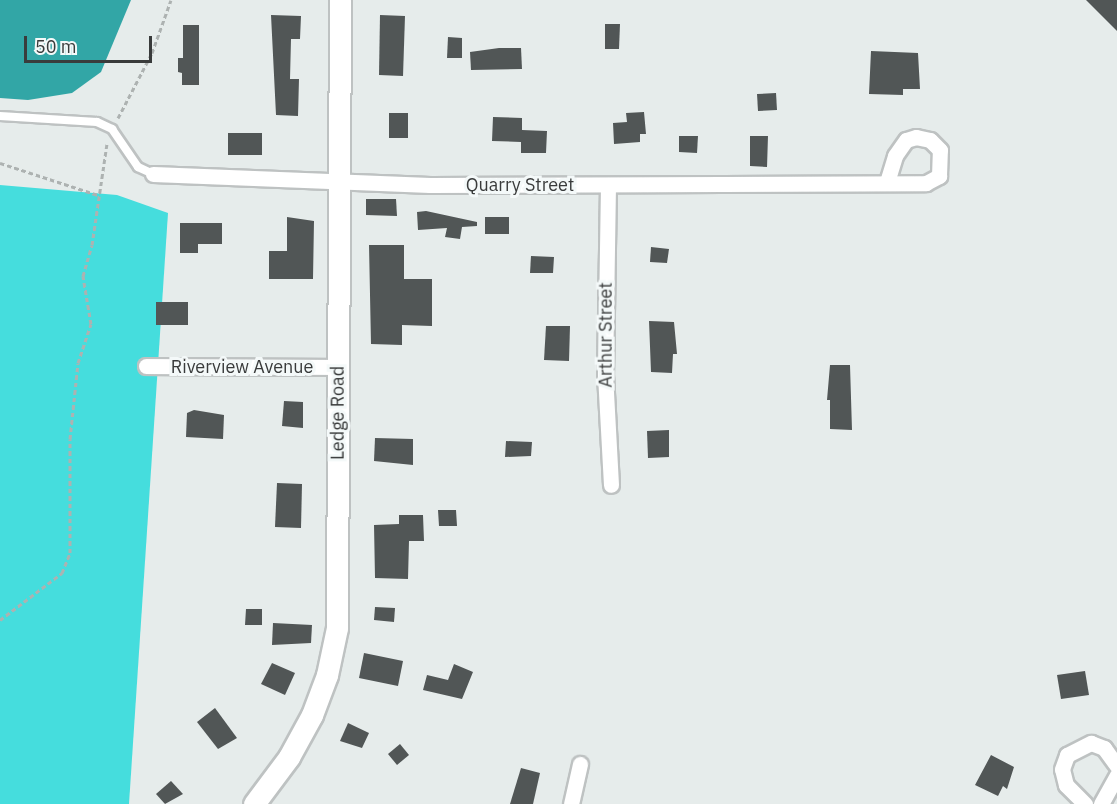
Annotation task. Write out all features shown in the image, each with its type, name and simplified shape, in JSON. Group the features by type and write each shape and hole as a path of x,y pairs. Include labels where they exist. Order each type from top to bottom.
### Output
{"street":[{"name":"Ledge Road","path":"254,804 289,757 312,715 333,650 338,367 340,0"},
{"name":"Quarry Street","path":"153,174 339,184 887,183"},
{"name":"Arthur Street","path":"608,185 605,374 611,485"},
{"name":"Riverview Avenue","path":"146,366 338,367"},
{"path":"1085,804 1066,785 1062,769 1067,755 1091,743 1104,748 1117,766"},
{"path":"571,804 580,764"},
{"path":"1101,804 1117,775"}],"lane":[{"path":"0,116 97,122 112,129 138,167 153,174"}],"path":[{"path":"0,620 62,573 70,552 70,438 78,363 91,324 83,276 92,245 103,158 112,129 152,53 171,0"},
{"path":"0,163 98,195"}],"shaded area":[{"path":"0,0 131,0 101,72 72,93 28,100 0,98"},
{"path":"0,185 117,195 168,213 129,804 0,804"}],"building":[{"path":"1086,0 1117,0 1117,31"},
{"path":"271,15 301,16 300,39 291,39 290,79 299,79 298,116 276,115"},
{"path":"380,15 405,16 403,76 379,75"},
{"path":"605,24 620,24 619,49 605,49"},
{"path":"183,25 199,25 199,85 182,85 182,73 178,72 178,58 183,58"},
{"path":"448,37 462,38 462,58 447,58"},
{"path":"521,48 522,69 471,70 470,52"},
{"path":"871,51 918,53 920,89 903,89 903,95 869,94"},
{"path":"776,93 777,110 758,111 757,94"},
{"path":"644,112 646,134 640,134 640,142 614,144 613,123 627,122 626,113"},
{"path":"389,113 408,113 408,138 389,138"},
{"path":"493,117 522,118 522,130 547,131 546,153 521,153 521,142 492,141"},
{"path":"228,133 262,133 262,155 228,155"},
{"path":"679,136 698,136 697,153 679,152"},
{"path":"750,136 768,136 767,167 750,166"},
{"path":"366,199 396,199 397,216 366,215"},
{"path":"426,211 477,222 477,226 462,227 460,239 445,237 447,228 418,230 417,212"},
{"path":"287,217 314,221 313,279 269,279 269,251 287,251"},
{"path":"485,217 509,217 509,234 485,234"},
{"path":"180,223 222,223 222,244 198,244 198,253 180,253"},
{"path":"369,245 404,245 404,279 432,279 432,326 402,325 402,345 371,344"},
{"path":"651,247 669,249 667,263 650,262"},
{"path":"531,256 554,257 553,273 530,273"},
{"path":"156,302 188,302 188,325 156,325"},
{"path":"649,321 674,322 677,354 673,354 672,373 651,372"},
{"path":"546,326 570,326 569,361 544,360"},
{"path":"830,365 850,365 852,430 830,429 830,400 827,400"},
{"path":"284,401 303,402 303,428 282,426"},
{"path":"194,410 224,415 223,439 186,437 187,413"},
{"path":"669,430 669,457 648,458 647,431"},
{"path":"375,438 413,439 413,465 374,461"},
{"path":"506,441 532,442 531,456 505,457"},
{"path":"277,483 302,484 301,528 275,527"},
{"path":"438,510 456,510 457,526 439,526"},
{"path":"399,515 423,515 424,541 409,541 408,579 375,578 374,525 399,524"},
{"path":"375,607 395,608 394,622 374,620"},
{"path":"246,609 262,609 262,625 245,625"},
{"path":"273,623 312,625 311,643 272,645"},
{"path":"364,653 403,661 398,686 359,678"},
{"path":"272,663 295,673 285,695 261,684"},
{"path":"454,664 473,672 462,699 423,690 427,675 448,680"},
{"path":"1085,671 1089,695 1061,699 1057,675"},
{"path":"215,708 237,738 218,749 197,722"},
{"path":"348,723 369,733 362,748 340,741"},
{"path":"400,744 409,755 397,765 388,754"},
{"path":"991,755 1014,767 1007,789 1003,786 998,796 975,785"},
{"path":"521,768 540,773 533,804 510,804"},
{"path":"171,781 183,794 165,804 156,794"}]}
